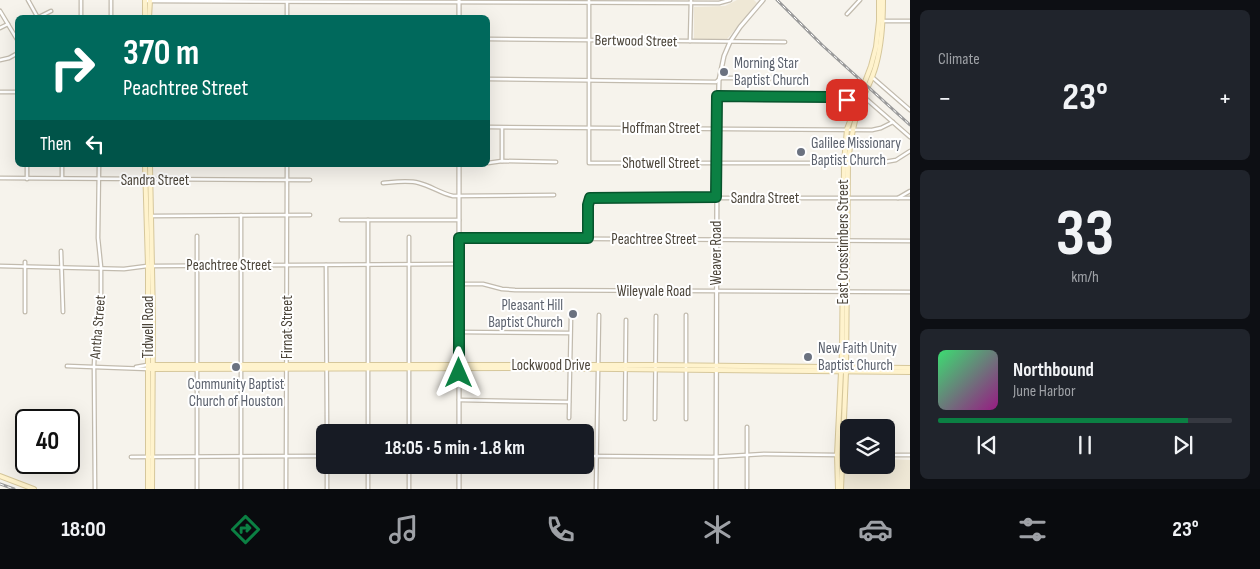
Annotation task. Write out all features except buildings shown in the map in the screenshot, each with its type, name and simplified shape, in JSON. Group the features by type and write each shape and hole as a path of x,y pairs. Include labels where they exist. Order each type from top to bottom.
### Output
{"main road":[{"path":"145,0 145,15"},
{"path":"149,15 150,0"},
{"name":"East Crosstimbers Street","path":"842,419 847,129 871,66 876,47 881,21 879,0"},
{"name":"East Crosstimbers Street","path":"846,163 852,129 872,77 880,48 883,0"},
{"name":"Tidwell Road","path":"145,167 150,216 150,488"},
{"name":"Tidwell Road","path":"148,180 150,167"},
{"name":"Lockwood Drive","path":"150,367 910,368"},
{"name":"Lockwood Drive","path":"892,369 910,372"},
{"name":"East Crosstimbers Street","path":"840,474 840,489"},
{"path":"0,476 34,489"}],"street":[{"path":"28,0 36,15"},
{"path":"81,15 82,0"},
{"path":"111,0 111,15"},
{"path":"145,0 691,1 720,3 730,0"},
{"path":"847,14 860,0"},
{"path":"287,1 287,15"},
{"path":"459,1 459,15"},
{"path":"589,1 589,128"},
{"path":"690,41 691,1"},
{"name":"Weaver Road","path":"716,489 717,96 724,56 730,42 762,1"},
{"path":"0,11 15,36"},
{"path":"44,15 51,11"},
{"path":"881,21 910,21"},
{"path":"0,28 8,24"},
{"name":"Bertwood Street","path":"490,39 785,42"},
{"path":"0,60 15,55"},
{"path":"872,77 910,109"},
{"path":"490,79 716,82 721,78 782,78"},
{"path":"0,92 15,92"},
{"path":"717,96 830,97 856,104"},
{"path":"863,97 910,137"},
{"name":"Hoffman Street","path":"490,127 852,129 881,128 893,122"},
{"path":"502,127 502,162"},
{"name":"Shotwell Street","path":"589,128 589,163 886,163 896,160 910,151"},
{"path":"490,163 556,162"},
{"path":"26,179 27,167"},
{"path":"62,167 62,178"},
{"name":"Antha Street","path":"95,489 94,366 100,313 101,267 98,238 99,167"},
{"name":"Firnat Street","path":"286,489 287,167"},
{"path":"459,167 459,424"},
{"name":"Sandra Street","path":"0,178 310,180"},
{"path":"383,183 411,181 453,196 554,195"},
{"path":"898,198 910,191"},
{"name":"Sandra Street","path":"588,238 588,205 590,198 910,198"},
{"path":"241,215 242,489"},
{"path":"150,216 310,215"},
{"path":"341,220 459,220"},
{"path":"368,220 368,424"},
{"path":"197,236 197,489"},
{"path":"409,237 409,424"},
{"name":"Peachtree Street","path":"459,238 910,241"},
{"path":"61,251 63,312"},
{"path":"25,262 25,312"},
{"name":"Peachtree Street","path":"0,266 124,269 150,266 196,265 459,264"},
{"path":"326,265 326,424"},
{"name":"Wileyvale Road","path":"459,284 483,284 515,290 910,292"},
{"path":"596,489 599,315"},
{"path":"686,315 686,419"},
{"path":"569,418 571,316"},
{"path":"655,419 656,316"},
{"path":"625,419 626,320"},
{"path":"459,332 570,333"},
{"name":"Lockwood Drive","path":"67,366 150,367"},
{"path":"459,400 569,402"},
{"path":"747,427 747,488"},
{"path":"596,456 840,455"},
{"path":"895,455 910,455"},
{"path":"131,457 316,456"},
{"path":"326,474 327,489"},
{"path":"368,474 368,489"},
{"path":"409,474 409,489"},
{"path":"459,474 459,489"}],"shaded area":[{"path":"737,0 754,0 757,3 727,39 694,39 694,7 725,6"},
{"path":"895,459 910,460 910,489 844,489 844,474 895,474"}],"railway":[{"path":"777,0 822,45 910,125"},
{"path":"0,484 14,489"}],"place":[{"name":"Morning Star Baptist Church","path":"724,72"},
{"name":"Galilee Missionary Baptist Church","path":"801,152"},
{"name":"Pleasant Hill Baptist Church","path":"573,314"},
{"name":"New Faith Unity Baptist Church","path":"808,357"},
{"name":"Community Baptist Church of Houston","path":"236,367"}],"route":[{"path":"459,373 459,238 588,238 588,205 590,198 716,197 717,96 830,97 847,100"}]}
